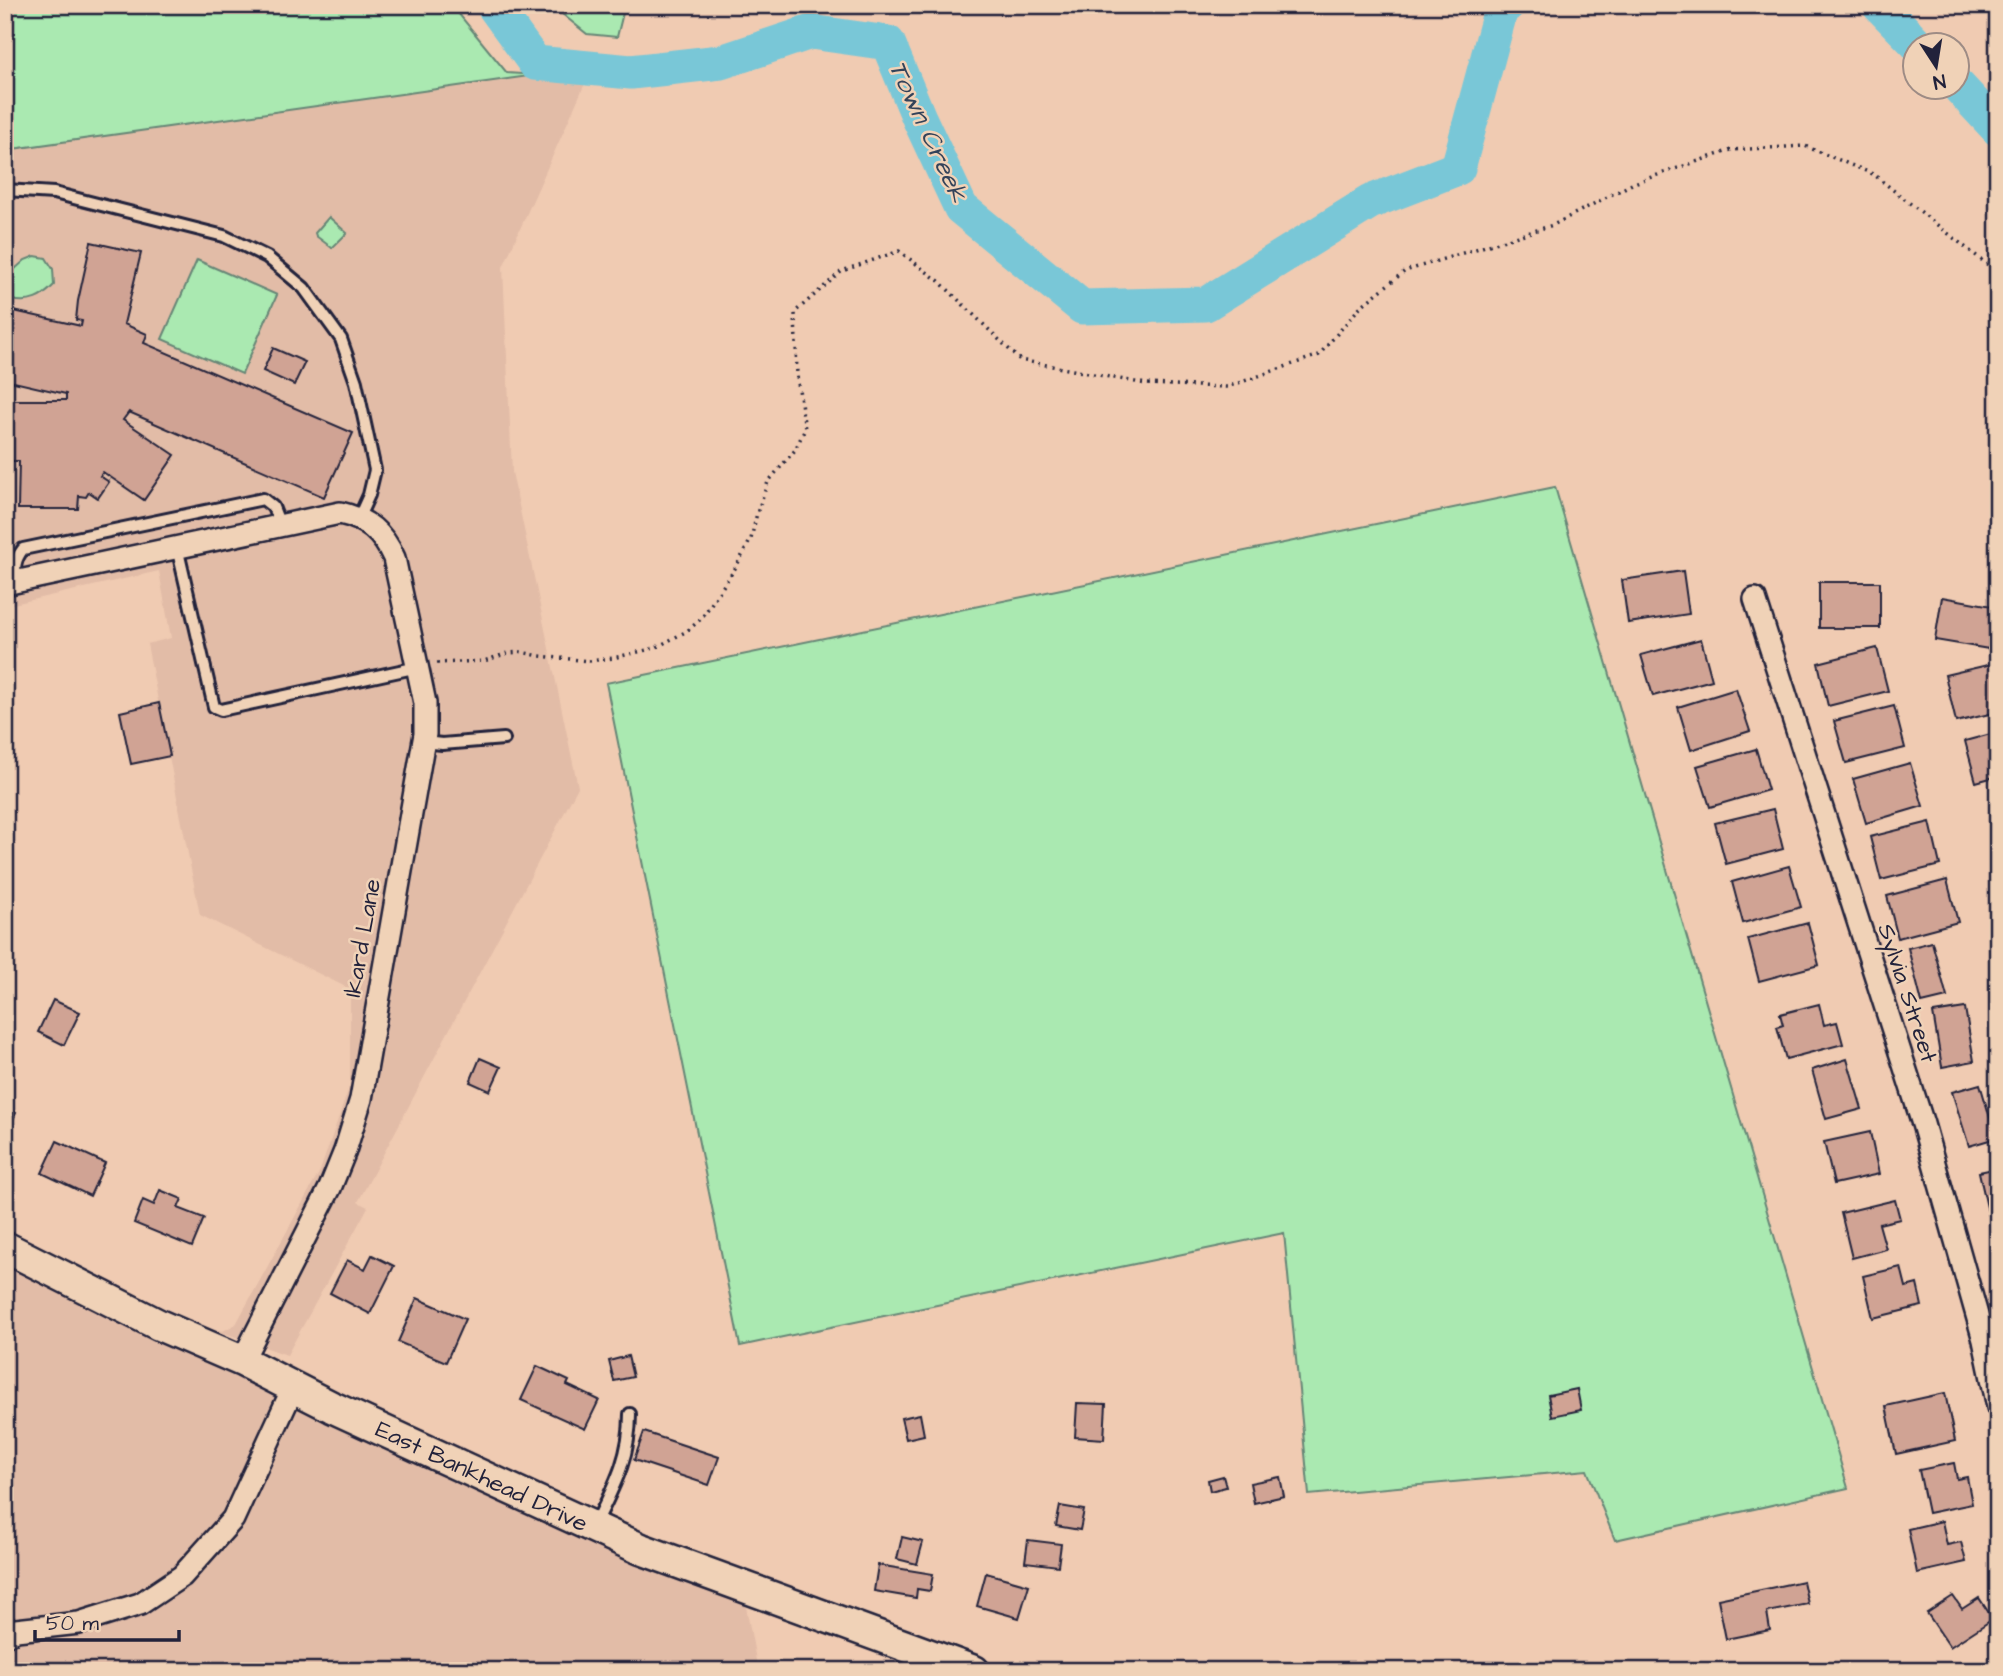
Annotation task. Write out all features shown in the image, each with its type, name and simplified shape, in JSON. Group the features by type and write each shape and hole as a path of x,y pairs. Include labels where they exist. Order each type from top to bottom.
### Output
{"street":[{"path":"11,583 341,513 359,517"},
{"name":"Ikard Lane","path":"242,1361 330,1188 361,1099 424,742 425,703 394,558 387,542 359,517"},
{"name":"Sylvia Street","path":"1755,599 1923,1124 1983,1340 1998,1407"},
{"name":"East Bankhead Drive","path":"5,1247 159,1325 242,1361 332,1407 641,1549 974,1671"},
{"path":"5,1636 16,1630 79,1623 140,1604 182,1576 233,1518 294,1386"}],"lane":[{"path":"5,190 54,193 224,236 267,257 304,288 341,339 356,382 375,470 369,495 359,517"},
{"path":"11,583 16,559 23,549 263,499 273,506 280,525"},
{"path":"177,547 214,707 221,710 418,667"},
{"path":"424,742 442,744 504,739"},
{"path":"594,1527 622,1471 630,1438 630,1415"}],"path":[{"path":"418,667 434,663 484,661 508,653 521,652 589,661 613,657 655,648 687,631 701,619 736,567 751,539 768,482 795,450 805,429 797,376 794,312 842,271 899,251 939,281 1020,360 1146,384 1227,387 1319,355 1360,307 1405,271 1553,225 1634,183 1731,150 1805,146 1873,174 1998,273"}],"shaded area":[{"path":"536,75 587,79 503,267 512,472 578,787 358,1202 368,1207 287,1355 213,1329 223,1331 236,1324 320,1171 350,1085 350,989 200,915 147,644 171,638 159,571 5,606 5,150"},
{"path":"5,1262 63,1294 313,1414 745,1601 758,1671 5,1671"}],"green space":[{"path":"5,5 454,5 507,73 536,75 5,150"},
{"path":"551,5 625,5 617,37 587,34"},
{"path":"329,217 347,233 332,248 315,233"},
{"path":"35,256 46,258 53,269 54,285 35,299 12,300 5,289 5,278 25,260"},
{"path":"197,260 277,295 242,374 162,339"},
{"path":"1555,487 1848,1488 1615,1540 1587,1470 1309,1495 1284,1233 740,1346 606,683"}],"building":[{"path":"91,242 141,253 124,324 147,334 144,343 353,433 324,497 129,412 123,420 175,455 144,500 103,472 100,476 109,482 98,498 89,492 86,497 79,496 78,509 18,509 19,461 5,461 5,400 66,400 66,394 5,380 5,309 81,326 82,321 76,320 78,301"},
{"path":"273,348 305,362 294,385 263,371"},
{"path":"1683,571 1689,614 1628,623 1622,580"},
{"path":"1819,582 1880,582 1880,628 1819,628"},
{"path":"1942,597 1998,607 1995,650 1935,640"},
{"path":"1701,639 1712,680 1653,696 1641,655"},
{"path":"1877,648 1888,691 1828,706 1818,663"},
{"path":"1996,663 1998,712 1956,722 1945,675"},
{"path":"1736,689 1750,731 1691,750 1678,707"},
{"path":"159,703 170,756 131,764 120,712"},
{"path":"1894,706 1905,748 1846,763 1834,721"},
{"path":"1998,732 1998,776 1976,782 1965,741"},
{"path":"1756,749 1768,790 1710,807 1697,766"},
{"path":"1910,763 1923,806 1866,823 1853,779"},
{"path":"1773,809 1783,849 1726,864 1715,823"},
{"path":"1930,822 1940,865 1881,880 1870,837"},
{"path":"1789,866 1801,907 1743,923 1732,882"},
{"path":"1947,880 1958,922 1898,938 1887,896"},
{"path":"1808,923 1819,965 1759,981 1748,939"},
{"path":"1932,942 1947,997 1922,1003 1908,948"},
{"path":"53,1000 80,1012 64,1045 38,1032"},
{"path":"1819,1004 1824,1025 1837,1022 1843,1044 1786,1059 1777,1027 1783,1025 1780,1014"},
{"path":"1965,1008 1974,1061 1942,1067 1933,1013"},
{"path":"480,1058 501,1067 490,1091 470,1082"},
{"path":"1847,1059 1862,1109 1826,1119 1812,1070"},
{"path":"1980,1084 1996,1138 1969,1146 1952,1092"},
{"path":"5,1108 16,1113 5,1137"},
{"path":"1870,1132 1879,1174 1834,1184 1824,1142"},
{"path":"57,1141 105,1163 90,1196 42,1173"},
{"path":"1998,1168 1998,1223 1991,1225 1979,1172"},
{"path":"160,1190 182,1199 178,1208 204,1218 192,1247 134,1223 143,1200 154,1205"},
{"path":"1895,1200 1900,1219 1879,1224 1886,1249 1852,1258 1841,1213"},
{"path":"372,1255 394,1266 370,1314 330,1293 347,1260 365,1269"},
{"path":"1901,1267 1906,1287 1917,1284 1922,1306 1873,1318 1863,1276"},
{"path":"417,1298 465,1319 446,1362 398,1342"},
{"path":"628,1356 633,1377 614,1381 609,1361"},
{"path":"537,1366 569,1381 567,1385 599,1400 585,1429 521,1400"},
{"path":"1577,1389 1581,1410 1552,1416 1548,1395"},
{"path":"1945,1393 1955,1441 1896,1454 1886,1406"},
{"path":"1077,1403 1106,1404 1104,1439 1075,1437"},
{"path":"920,1414 924,1435 906,1439 901,1418"},
{"path":"644,1432 719,1457 709,1485 634,1460"},
{"path":"1954,1463 1957,1479 1967,1477 1972,1504 1928,1513 1919,1470"},
{"path":"1223,1476 1226,1487 1210,1491 1208,1480"},
{"path":"1280,1477 1284,1496 1254,1503 1250,1483"},
{"path":"1060,1506 1084,1510 1080,1530 1056,1526"},
{"path":"1942,1521 1947,1545 1961,1542 1966,1562 1917,1573 1908,1529"},
{"path":"902,1537 923,1542 917,1564 897,1559"},
{"path":"1028,1540 1061,1544 1058,1566 1025,1562"},
{"path":"878,1565 933,1574 930,1591 917,1589 916,1598 874,1591"},
{"path":"986,1573 1029,1585 1019,1618 977,1606"},
{"path":"1803,1581 1808,1604 1767,1612 1770,1630 1726,1639 1718,1599"},
{"path":"1953,1596 1962,1609 1979,1598 1993,1619 1950,1647 1927,1613"}],"waterway":[{"name":"Town Creek","path":"493,5 535,63 631,72 721,62 811,32 888,43 961,208 1082,307 1206,304 1370,202 1458,168 1501,9 1507,5"},
{"name":"Town Creek","path":"1879,5 1905,32"},
{"name":"Town Creek","path":"1972,101 1998,129"}]}
